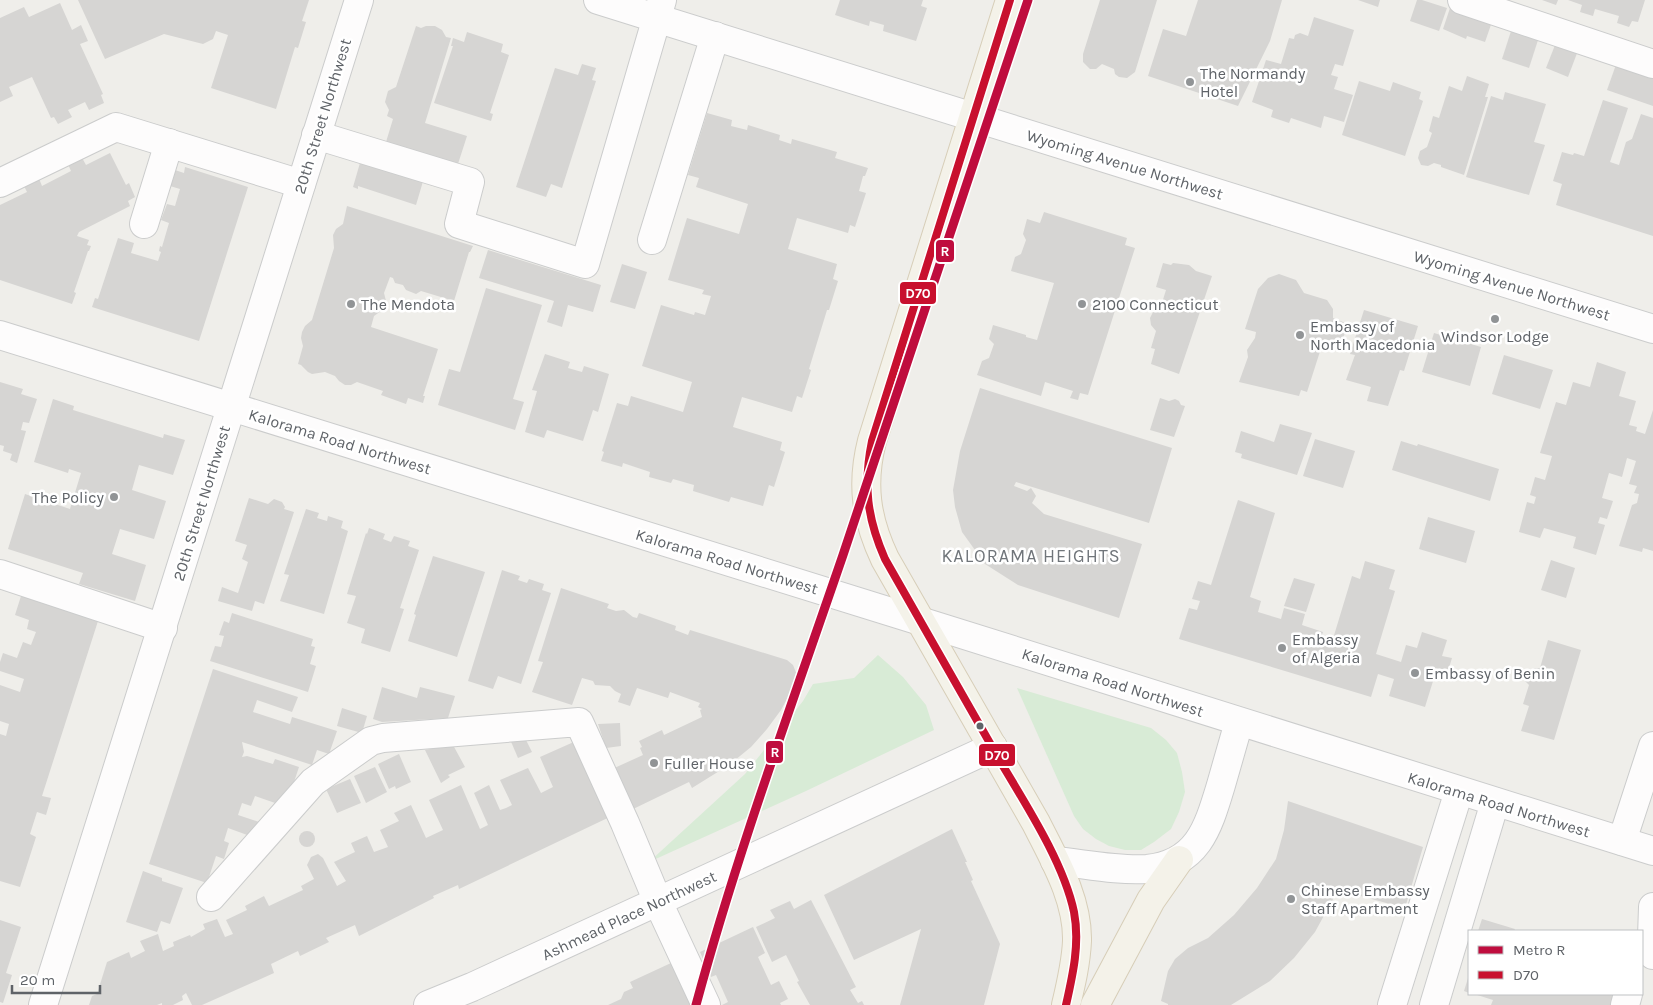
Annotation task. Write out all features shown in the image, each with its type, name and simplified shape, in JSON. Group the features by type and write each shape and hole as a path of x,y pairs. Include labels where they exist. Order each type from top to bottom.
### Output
{"main road":[{"path":"1010,0 872,441 867,467 867,494 872,528 885,559 1036,823 1055,861 1072,905 1076,931 1074,973 1066,1005"},
{"path":"1095,1005 1151,900 1179,860"}],"street":[{"name":"20th Street Northwest","path":"43,1005 359,0"},
{"name":"Wyoming Avenue Northwest","path":"598,0 660,9 715,36 1653,328"},
{"path":"1462,0 1653,64"},
{"path":"316,135 470,182 459,224 585,264 660,9"},
{"path":"652,240 715,36"},
{"path":"0,183 116,127 301,184"},
{"path":"144,224 169,143"},
{"name":"Kalorama Road Northwest","path":"0,335 920,621 1653,852"},
{"path":"0,574 163,628"},
{"path":"212,897 313,782 371,741 383,738 579,722 626,823 658,902 706,1005"},
{"path":"1055,861 1146,869 1164,866 1179,860 1190,852 1200,841 1209,824 1239,722"},
{"path":"1622,842 1653,746"},
{"name":"Ashmead Place Northwest","path":"428,1005 472,987 993,747"},
{"path":"1392,1005 1459,791"},
{"path":"1434,1005 1494,802"},
{"path":"1643,965 1653,954 1653,907"}],"green space":[{"path":"878,655 903,677 926,705 934,730 806,791 649,862 745,774 803,701 813,684 854,678"},
{"path":"1017,688 1151,728 1166,740 1177,753 1185,792 1171,829 1141,850 1125,850 1109,846 1083,829 1074,816"}],"building":[{"path":"78,0 309,0 302,21 306,22 298,48 295,47 276,109 211,88 228,35 216,31 213,39 203,44 164,34 105,59"},
{"path":"840,0 923,0 921,6 927,8 916,41 883,31 884,25 870,21 869,26 835,15"},
{"path":"1100,0 1157,0 1135,72 1127,78 1119,77 1115,74 1114,69 1102,64 1096,69 1090,69 1083,62 1083,54"},
{"path":"1198,0 1282,0 1270,41 1238,106 1148,76 1163,29 1186,36"},
{"path":"1358,0 1380,0 1378,7"},
{"path":"1417,0 1447,8 1439,31 1410,21"},
{"path":"1542,0 1558,0 1556,5"},
{"path":"1568,0 1645,0 1638,22 1632,21 1629,27 1617,23 1619,16 1595,9 1593,16 1580,12 1582,5"},
{"path":"1452,2 1494,16 1485,42 1467,36 1466,39 1443,29"},
{"path":"60,3 72,30 81,25 88,41 80,44 103,94 101,95 104,103 89,110 85,102 68,110 72,117 58,124 54,117 51,118 32,77 9,87 13,96 0,102 0,18 24,7 29,17"},
{"path":"1314,17 1354,30 1343,66 1335,64 1331,75 1338,77 1334,89 1353,95 1344,122 1324,116 1321,128 1291,118 1289,123 1271,117 1273,110 1252,102 1266,60 1281,64 1289,38 1294,39 1295,35 1300,33 1308,36"},
{"path":"416,26 421,28 435,26 442,30 446,37 451,38 425,123 467,136 457,167 388,147 389,143 386,142 393,119 387,116 389,110 385,102 388,91 396,87"},
{"path":"1512,28 1539,37 1529,68 1502,59"},
{"path":"467,32 503,44 501,52 509,55 490,113 493,114 491,121 434,103 453,46 451,46 453,38 464,42"},
{"path":"1557,40 1579,48 1568,77 1546,68"},
{"path":"1618,59 1653,70 1653,106 1607,90"},
{"path":"582,64 596,68 592,80 596,81 562,188 551,184 546,197 516,187 555,68 578,75"},
{"path":"1467,76 1489,84 1485,97 1488,97 1464,175 1434,163 1428,166 1421,165 1418,158 1420,151 1427,147 1432,133 1429,131 1433,116 1439,118 1449,86 1462,91"},
{"path":"1359,81 1390,91 1393,82 1421,92 1419,99 1423,101 1405,156 1342,135"},
{"path":"1505,92 1546,104 1534,142 1545,145 1529,195 1466,177 1491,96 1503,100"},
{"path":"1603,100 1628,108 1610,162 1619,165 1626,142 1632,139 1641,114 1653,118 1653,236 1556,205 1562,184 1553,181 1562,152 1584,156"},
{"path":"707,113 732,120 731,126 747,130 748,125 780,135 779,140 791,144 792,139 837,152 835,158 868,168 865,176 863,176 859,191 866,193 855,227 850,225 848,233 797,218 788,249 837,264 833,279 838,281 829,310 827,310 802,398 797,396 792,412 742,397 733,427 782,442 780,450 785,452 774,487 769,485 763,506 731,497 729,502 693,491 694,485 673,479 671,483 649,477 650,472 623,463 622,467 601,461 604,452 602,451 617,403 628,406 631,396 683,412 692,382 642,366 661,305 694,315 695,312 705,315 711,296 702,294 704,290 668,280 687,218 739,234 748,204 696,187 699,178 688,175"},
{"path":"110,153 126,185 129,183 135,197 128,201 130,206 79,232 77,236 89,240 87,245 91,246 74,292 76,293 72,304 0,280 0,205 27,192 23,184 38,176 42,186 71,171 67,162 81,156 86,165"},
{"path":"362,156 424,178 416,205 358,186 358,189 353,187"},
{"path":"185,167 248,187 199,341 92,307 95,298 98,299 118,238 134,243 131,253 158,261 161,252 159,251 160,246 162,247 169,223 161,220 167,204 175,206 180,189 170,186 175,170 184,173"},
{"name":"The Mendota","path":"347,206 473,246 469,252 454,301 421,291 416,294 406,290 403,285 395,283 393,278 390,277 384,293 385,306 374,316 371,327 438,349 423,396 425,396 423,403 408,398 406,404 381,395 383,391 357,382 345,385 335,376 325,372 312,374 298,364 303,346 302,332 305,326 312,320 334,248 333,235 336,229 343,224"},
{"name":"2100 Connecticut","path":"1044,212 1127,238 1125,245 1135,248 1088,395 1080,393 1078,400 1070,398 1073,391 1045,382 1041,396 977,375 982,361 989,358 994,344 989,339 993,325 1037,340 1054,283 1011,271 1015,257 1021,254 1026,240 1023,234 1027,219 1040,223"},
{"path":"488,250 601,285 593,312 568,305 562,327 547,322 554,301 479,278"},
{"path":"1163,263 1189,265 1196,271 1212,276 1179,374 1151,364 1155,349 1151,348 1156,331 1151,325 1150,318 1154,310 1161,306 1166,290 1156,287"},
{"path":"622,264 647,272 635,309 610,302"},
{"name":"Embassy of North Macedonia","path":"1279,274 1296,280 1304,293 1327,300 1333,309 1333,318 1348,324 1341,344 1324,339 1307,392 1301,390 1299,396 1239,382 1248,357 1247,350 1255,338 1256,332 1245,329 1258,289 1268,278"},
{"path":"486,288 542,305 513,399 524,402 515,430 438,405 449,369 460,372"},
{"path":"1364,310 1418,326 1404,371 1400,370 1388,406 1367,401 1371,387 1346,380 1355,355 1350,354"},
{"path":"1434,333 1481,347 1470,386 1422,372"},
{"path":"545,354 570,362 568,368 582,372 584,366 609,374 598,412 593,410 583,441 547,430 544,438 525,432 537,391 532,390"},
{"path":"1504,355 1553,370 1540,409 1492,394"},
{"path":"1597,362 1626,372 1619,396 1636,401 1629,425 1637,427 1636,431 1645,434 1653,410 1653,551 1643,548 1642,552 1619,546 1632,505 1637,503 1639,494 1634,493 1637,486 1629,484 1636,461 1627,458 1622,477 1609,473 1602,498 1613,501 1607,519 1600,517 1598,523 1605,525 1596,555 1573,548 1576,537 1544,528 1540,538 1519,532 1527,502 1534,504 1536,497 1530,495 1535,477 1545,480 1552,456 1540,453 1556,402 1566,405 1573,382 1590,387"},
{"path":"0,382 23,389 21,394 37,399 29,423 23,422 21,430 26,431 17,463 10,460 12,454 3,451 4,446 0,445"},
{"path":"980,388 1172,448 1149,523 1016,482 1014,486 1027,491 1031,488 1036,496 1032,503 1044,514 1142,544 1119,618 1018,585 985,564 962,532 955,507 953,490 960,451"},
{"path":"1160,398 1169,401 1175,399 1185,406 1174,437 1150,430"},
{"name":"The Policy","path":"53,399 74,406 73,410 163,438 164,434 185,440 173,475 139,465 132,490 166,501 154,539 120,529 112,554 146,565 135,601 79,584 83,573 8,549 25,494 70,509 81,473 69,469 68,473 34,462"},
{"path":"1280,424 1312,433 1297,475 1241,458 1242,454 1235,452 1241,431 1274,442"},
{"path":"1315,439 1355,451 1343,488 1303,476"},
{"path":"1401,441 1417,446 1418,444 1499,469 1490,501 1392,470"},
{"path":"249,498 268,504 274,499 282,502 285,507 284,509 294,512 264,604 255,601 252,611 218,601 222,587 238,593 248,562 242,559 247,545 235,541"},
{"path":"1238,500 1275,513 1250,597 1261,601 1258,612 1281,619 1284,608 1305,614 1302,625 1323,632 1321,638 1332,642 1352,576 1360,579 1365,561 1395,570 1389,589 1395,591 1376,654 1401,662 1406,645 1417,648 1422,632 1447,640 1442,656 1452,658 1445,681 1434,678 1425,707 1389,696 1394,679 1378,674 1371,697 1179,639 1189,608 1197,610 1200,601 1192,599 1198,581 1211,585"},
{"path":"306,509 319,513 317,518 327,521 328,516 343,521 341,528 348,531 324,614 280,601 289,575 284,574"},
{"path":"1428,517 1475,531 1466,563 1419,549"},
{"path":"369,528 385,534 383,539 391,542 394,536 410,541 408,546 419,550 400,608 404,609 390,652 361,643 365,629 347,623 356,596 347,594"},
{"path":"433,556 485,572 457,657 408,641 416,615 414,614"},
{"path":"1551,560 1575,568 1566,598 1541,590"},
{"path":"502,570 520,576 518,580 527,583 529,579 544,584 542,590 551,593 521,684 498,676 493,689 468,681"},
{"path":"1294,578 1315,584 1306,612 1284,606"},
{"path":"561,588 609,604 607,608 616,611 624,610 633,617 637,618 639,613 676,626 675,630 688,635 690,630 787,660 793,665 797,675 796,682 781,710 767,729 751,747 729,765 692,788 689,782 629,811 610,770 643,755 639,741 662,730 664,735 702,717 700,710 702,709 698,707 700,703 670,692 668,698 637,688 630,706 618,702 621,694 610,686 595,685 593,681 582,678 572,705 532,692 543,662 538,661"},
{"path":"21,596 98,621 42,796 51,798 46,815 37,812 30,834 36,837 20,887 0,881 0,734 6,736 9,724 0,721 0,685 20,692 24,679 0,671 0,662 3,653 17,658 23,642 31,645 36,632 27,629 29,620 15,615"},
{"path":"232,613 313,639 311,646 315,647 310,664 316,666 308,692 210,661 215,646 221,647 224,636 219,635 224,621 229,623"},
{"path":"1548,640 1581,650 1554,740 1521,731 1529,706 1523,704 1529,685 1525,681 1528,671 1540,668"},
{"path":"213,669 298,697 292,712 257,700 253,712 290,724 292,717 337,731 329,754 317,750 312,765 242,742 244,752 242,757 247,756 273,764 275,759 299,767 292,788 278,804 255,796 251,806 242,803 238,815 262,823 250,836 228,828 224,841 229,843 224,859 216,856 207,883 149,864"},
{"path":"382,687 417,698 420,687 455,696 448,718 382,722 373,719"},
{"path":"342,708 367,716 362,733 337,726"},
{"path":"620,723 621,746 606,748 598,724"},
{"path":"524,736 532,752 518,758 509,737"},
{"path":"576,741 616,814 459,889 458,885 433,896 434,898 359,936 355,925 326,938 329,942 300,956 298,951 271,964 274,973 202,1005 192,1005 186,993 182,996 183,1000 173,1005 162,1005 162,1003 157,1005 89,1005 92,996 97,994 107,962 129,952 131,958 145,951 140,941 158,934 163,951 174,946 173,942 190,935 191,937 205,929 203,924 217,919 225,937 233,934 226,920 247,910 245,906 264,896 269,906 303,890 301,886 314,879 307,865 311,857 318,854 323,858 337,886 346,881 334,862 355,852 351,843 367,836 374,852 388,847 380,830 399,821 394,813 411,805 426,838 443,830 429,800 461,785 480,829 488,825 474,793 489,785 500,810 506,808 512,805 500,780 528,768 541,793 553,787 540,757"},
{"path":"453,745 465,767 448,775 450,777 441,783 425,750"},
{"path":"399,754 411,782 396,789 395,786 389,789 378,764"},
{"path":"375,767 387,792 366,803 354,776"},
{"path":"350,779 361,803 337,813 326,789"},
{"name":"Chinese Embassy Staff Apartment","path":"1288,801 1423,847 1405,908 1338,890 1315,932 1294,958 1270,981 1231,1005 1168,1005 1161,1001 1168,971 1175,959 1188,948 1208,938 1234,915 1257,888 1276,859 1284,830"},
{"path":"952,829 967,862 965,862 973,880 971,881 1000,944 984,1005 900,1005 921,929 854,960 824,895"},
{"path":"307,831 315,839 307,847 299,839"},
{"path":"143,871 162,878 162,881 183,888 170,924 161,921 157,932 126,922"},
{"path":"811,900 856,987 850,990 858,1003 862,1001 864,1005 810,1005 797,982 799,981 786,955 772,962 756,927 775,918 770,910 790,901 794,909"},
{"path":"1482,919 1515,929 1514,930 1478,930"},
{"path":"0,920 21,927 6,973 12,975 3,1003 0,1002"},
{"path":"753,927 765,953 758,957 771,985 779,981 788,999 780,1003 781,1005 722,1005 728,1002 716,975 711,977 700,952"},
{"path":"671,963 675,971 680,968 697,1005 608,1005 621,999 624,992 633,988 630,982"},
{"path":"1468,978 1468,993 1464,991"},
{"path":"1477,995 1617,995 1614,1005 1491,1005 1493,1000"}],"metro line":[{"name":"R","path":"696,1005 747,835 890,416 1028,0"}],"transit line":[{"name":"D70","path":"1010,0 872,441 867,487 874,529 885,559 1034,818 1062,875 1069,894 1076,924 1076,947 1066,1005"}],"place":[{"name":"The Normandy Hotel","path":"1190,82"},
{"name":"The Mendota","path":"351,304"},
{"name":"2100 Connecticut","path":"1082,304"},
{"name":"Windsor Lodge","path":"1495,319"},
{"name":"Embassy of North Macedonia","path":"1300,335"},
{"name":"The Policy","path":"114,497"},
{"name":"Embassy of Algeria","path":"1282,648"},
{"name":"Embassy of Benin","path":"1415,673"},
{"name":"Fuller House","path":"654,763"},
{"name":"Chinese Embassy Staff Apartment","path":"1291,899"}],"district":[{"name":"KALORAMA HEIGHTS","path":"1031,556"}]}
